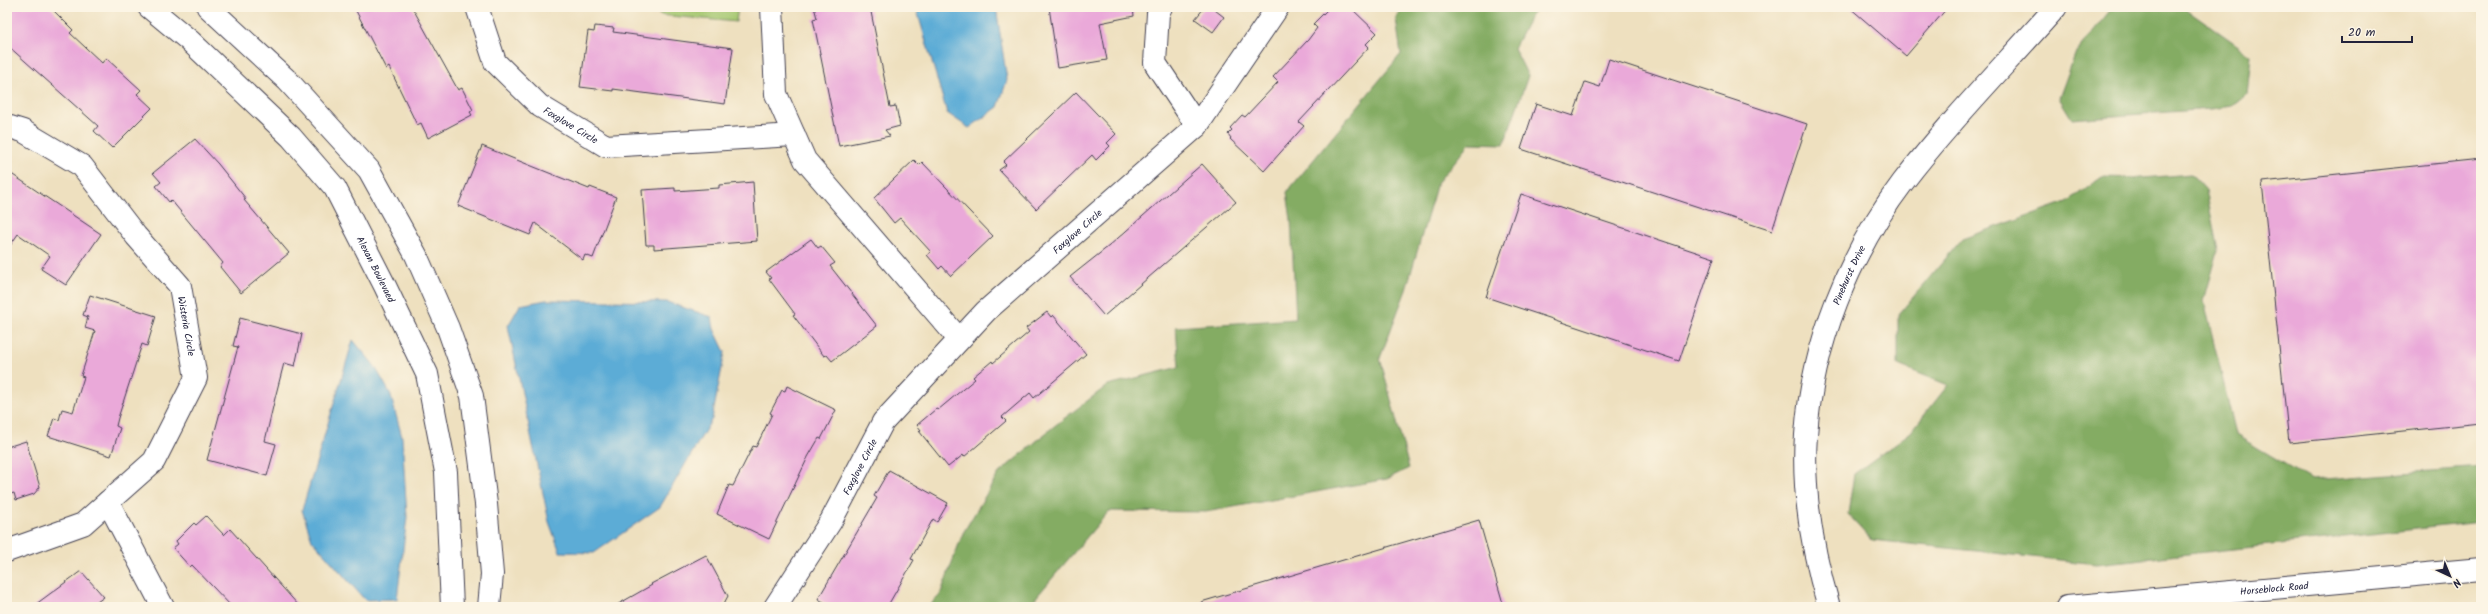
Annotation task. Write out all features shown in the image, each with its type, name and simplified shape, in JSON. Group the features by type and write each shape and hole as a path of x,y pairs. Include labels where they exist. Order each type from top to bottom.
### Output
{"street":[{"name":"Alexan Boulevaed","path":"148,7 190,41 291,137 335,188 385,286 427,374 446,472 452,607"},
{"path":"208,7 288,81 369,170 416,255 448,328 472,396 486,504 492,574 489,607"},
{"name":"Foxglove Circle","path":"477,7 495,62 540,106 606,146 794,135"},
{"path":"772,7 776,94 805,160 959,339"},
{"path":"1161,7 1158,14 1155,63 1197,126"},
{"name":"Foxglove Circle","path":"776,607 831,521 883,422 986,311 1197,126 1278,7"},
{"name":"Pinehurst Drive","path":"1829,607 1815,551 1811,518 1806,436 1810,396 1818,361 1845,282 1877,221 1903,183 2056,7"},
{"name":"Wisteria Circle","path":"7,126 22,131 82,166 136,236 180,286 196,378 154,461 83,524 7,551"},
{"path":"108,502 163,607"},
{"name":"Horseblock Road","path":"2067,607 2481,568"}],"green space":[{"path":"660,7 738,7 736,22 659,15"},
{"path":"1403,7 1539,7 1530,17 1514,48 1528,76 1504,144 1470,143 1437,183 1406,290 1380,358 1409,468 1387,479 1206,512 1109,511 1028,607 928,607 940,595 963,533 999,473 1053,427 1108,385 1179,367 1176,327 1296,319 1291,220 1287,192 1401,54 1396,19"},
{"path":"2113,7 2184,7 2251,55 2247,95 2232,106 2211,109 2072,119 2059,98 2076,52"},
{"path":"2191,174 2206,190 2218,251 2204,301 2236,435 2312,480 2481,467 2481,522 2097,564 1872,540 1848,514 1854,474 1911,432 1948,385 1898,365 1898,315 1962,239 2067,202 2102,177 2143,178"}],"water":[{"path":"916,7 996,7 1007,80 998,107 969,128 947,113"},
{"path":"546,300 667,302 712,317 714,329 725,352 712,419 660,507 594,553 560,552 549,522 508,326 520,305"},
{"path":"353,340 374,365 390,393 402,437 407,517 397,599 365,600 312,540 302,510"}],"building":[{"path":"7,7 50,7 73,30 70,33 102,63 106,58 141,90 137,94 152,108 112,148 94,131 98,126 7,45"},
{"path":"354,7 412,7 458,90 462,88 473,110 470,112 472,115 428,138 421,123 417,125 389,67 386,69"},
{"path":"814,7 870,7 890,107 896,106 900,126 885,130 890,136 839,146 813,19 817,18"},
{"path":"1049,7 1133,7 1134,16 1100,23 1107,60 1058,68"},
{"path":"1205,7 1211,7 1224,17 1213,32 1195,19"},
{"path":"1330,7 1350,7 1377,33 1366,44 1369,47 1299,122 1304,126 1264,171 1230,139 1231,138 1228,134 1232,130 1230,128 1242,115 1245,117 1278,82 1273,77 1308,40 1317,28 1313,24"},
{"path":"1849,7 1948,7 1906,56"},
{"path":"595,26 614,28 613,32 733,48 725,104 613,89 613,91 580,87 588,31 594,32"},
{"path":"1609,59 1807,124 1772,231 1521,149 1536,104 1573,116 1585,82 1600,87"},
{"path":"1076,92 1116,134 1107,143 1110,146 1096,160 1092,155 1036,209 999,170 1006,165 1003,162"},
{"path":"195,139 218,164 246,199 244,200 289,253 241,293 220,267 223,263 171,200 169,202 156,186 161,182 153,173"},
{"path":"482,146 589,189 590,187 616,197 593,258 585,255 583,260 535,223 530,235 458,206"},
{"path":"2481,159 2481,423 2289,443 2262,182"},
{"path":"914,160 919,165 922,162 993,236 951,276 942,266 939,269 927,255 931,252 900,218 894,223 874,198"},
{"path":"1202,164 1236,202 1104,316 1070,277 1109,246"},
{"path":"7,171 101,234 66,285 41,269 50,256 18,234 7,250"},
{"path":"753,182 757,241 654,249 654,245 646,245 642,190 675,188 675,191 719,188 719,185"},
{"path":"1521,194 1714,258 1679,361 1486,297"},
{"path":"811,239 818,248 821,246 835,263 830,266 877,326 832,361 827,355 824,356 793,315 795,314 769,279 771,278 766,272"},
{"path":"90,295 156,316 147,346 142,344 118,418 116,426 120,428 111,456 48,436 54,418 59,420 62,409 73,412 84,377 81,376 95,331 85,328 88,317 83,315"},
{"path":"1047,312 1051,317 1053,315 1086,354 1034,398 1030,393 1002,417 1006,421 964,457 963,455 948,467 919,431 921,430 917,425 936,409 938,410 975,379 973,377 992,361 993,363 1029,332 1026,328"},
{"path":"240,318 302,334 295,366 284,363 275,398 265,441 276,444 267,476 207,460 238,347 233,346"},
{"path":"787,386 836,410 821,439 819,438 808,457 769,539 717,514 729,485 733,486 753,446 756,447 772,414 770,413 782,390 785,391"},
{"path":"26,441 40,487 34,494 16,500 14,493 7,495 7,447"},
{"path":"889,470 948,503 937,522 933,519 911,559 914,560 887,607 833,607 818,599 877,498 874,496"},
{"path":"206,516 224,535 230,529 300,607 232,607 192,565 190,567 173,548 178,544 176,541 194,523 196,525"},
{"path":"1479,520 1504,607 1202,607 1201,602"},
{"path":"706,555 728,596 722,607 613,607 652,585 651,584"},
{"path":"81,571 104,597 90,607 32,607"}]}
